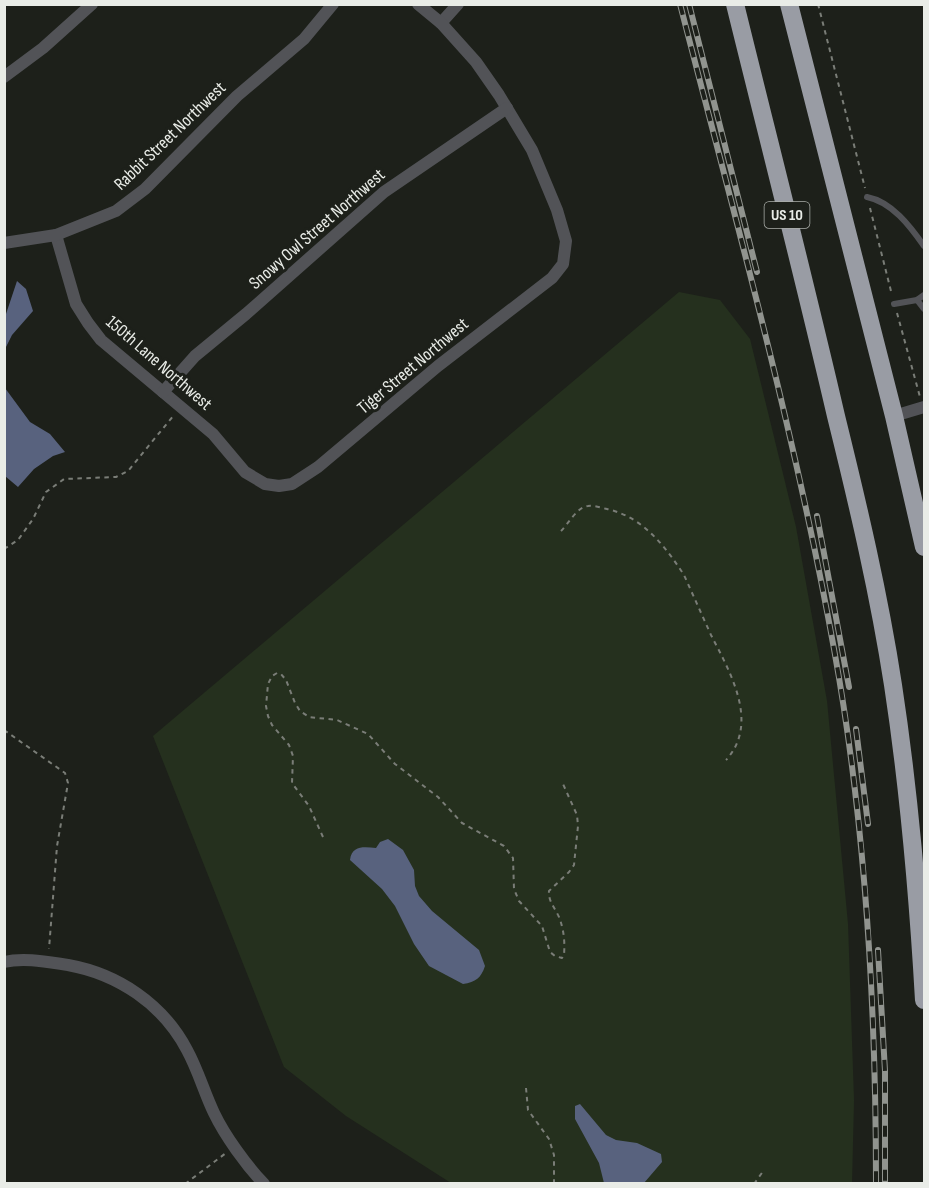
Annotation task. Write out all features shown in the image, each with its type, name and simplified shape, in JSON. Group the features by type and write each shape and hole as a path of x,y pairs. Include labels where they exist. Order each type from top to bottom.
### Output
{"highway":[{"name":"US 10","path":"735,4 871,561 893,684 907,786 924,1000"},
{"path":"789,4 894,416 924,548"}],"street":[{"path":"4,77 43,48 92,4"},
{"name":"Rabbit Street Northwest","path":"4,243 56,235 116,211 144,189 237,96 304,39 333,4"},
{"path":"418,4 441,23 476,63 507,108"},
{"path":"441,23 458,4"},
{"name":"Tiger Street Northwest","path":"279,486 292,484 318,467 438,366 536,292 552,278 562,264 566,241 557,210 532,150 507,108"},
{"name":"Snowy Owl Street Northwest","path":"163,392 195,356 384,192 507,108"},
{"name":"150th Lane Northwest","path":"56,235 76,304 87,323 101,340 213,434 245,472 265,484 279,486"},
{"path":"894,416 924,407"},
{"path":"4,962 25,960 82,968 118,982 140,994 158,1010 187,1049 215,1116 264,1184"}],"lane":[{"path":"867,197 877,199 890,207 914,231 924,246"},
{"path":"894,304 917,300 924,296"},
{"path":"917,300 924,309"}],"path":[{"path":"4,549 18,540 33,519 46,492 64,479 116,477 128,471 182,406"},
{"path":"561,531 581,508 589,506 617,511 639,522 663,545 684,575 735,684 741,708 739,736 735,750 726,760"},
{"path":"322,837 309,806 292,783 294,756 268,717 266,695 268,684 272,676 278,674 286,680 294,703 300,711 309,717 337,720 368,734 395,764 438,797 462,823 504,846 513,858 514,889 519,901 542,926 550,952 562,958 565,938 549,898 549,891 574,865 578,826 574,806 563,783"},
{"path":"4,730 65,773 68,783 57,846 50,962"},
{"path":"526,1088 528,1110 549,1139 554,1155 554,1184"},
{"path":"185,1184 236,1147"},
{"path":"754,1184 764,1170"}],"green space":[{"path":"679,292 720,300 750,339 796,527 827,701 848,924 854,1100 852,1183 451,1183 346,1116 284,1067 153,736"}],"water":[{"path":"17,281 26,289 33,311 12,335 5,349 5,317"},
{"path":"5,388 30,422 50,434 65,452 53,456 34,469 18,487 5,476"},
{"path":"388,839 403,850 414,870 415,886 419,896 432,911 479,950 485,966 482,974 475,981 463,984 429,966 414,944 395,906 382,889 350,860 356,849 376,848 380,842"},
{"path":"580,1104 606,1135 616,1140 637,1143 661,1154 662,1162 644,1183 604,1183 599,1163 575,1119 575,1106"}],"railway":[{"path":"680,4 783,406 818,568 845,715 867,915 874,1050 876,1184"},
{"path":"689,4 757,272"},
{"path":"817,516 849,687"},
{"path":"856,729 868,824"},
{"path":"878,950 885,1071 885,1184"}]}
